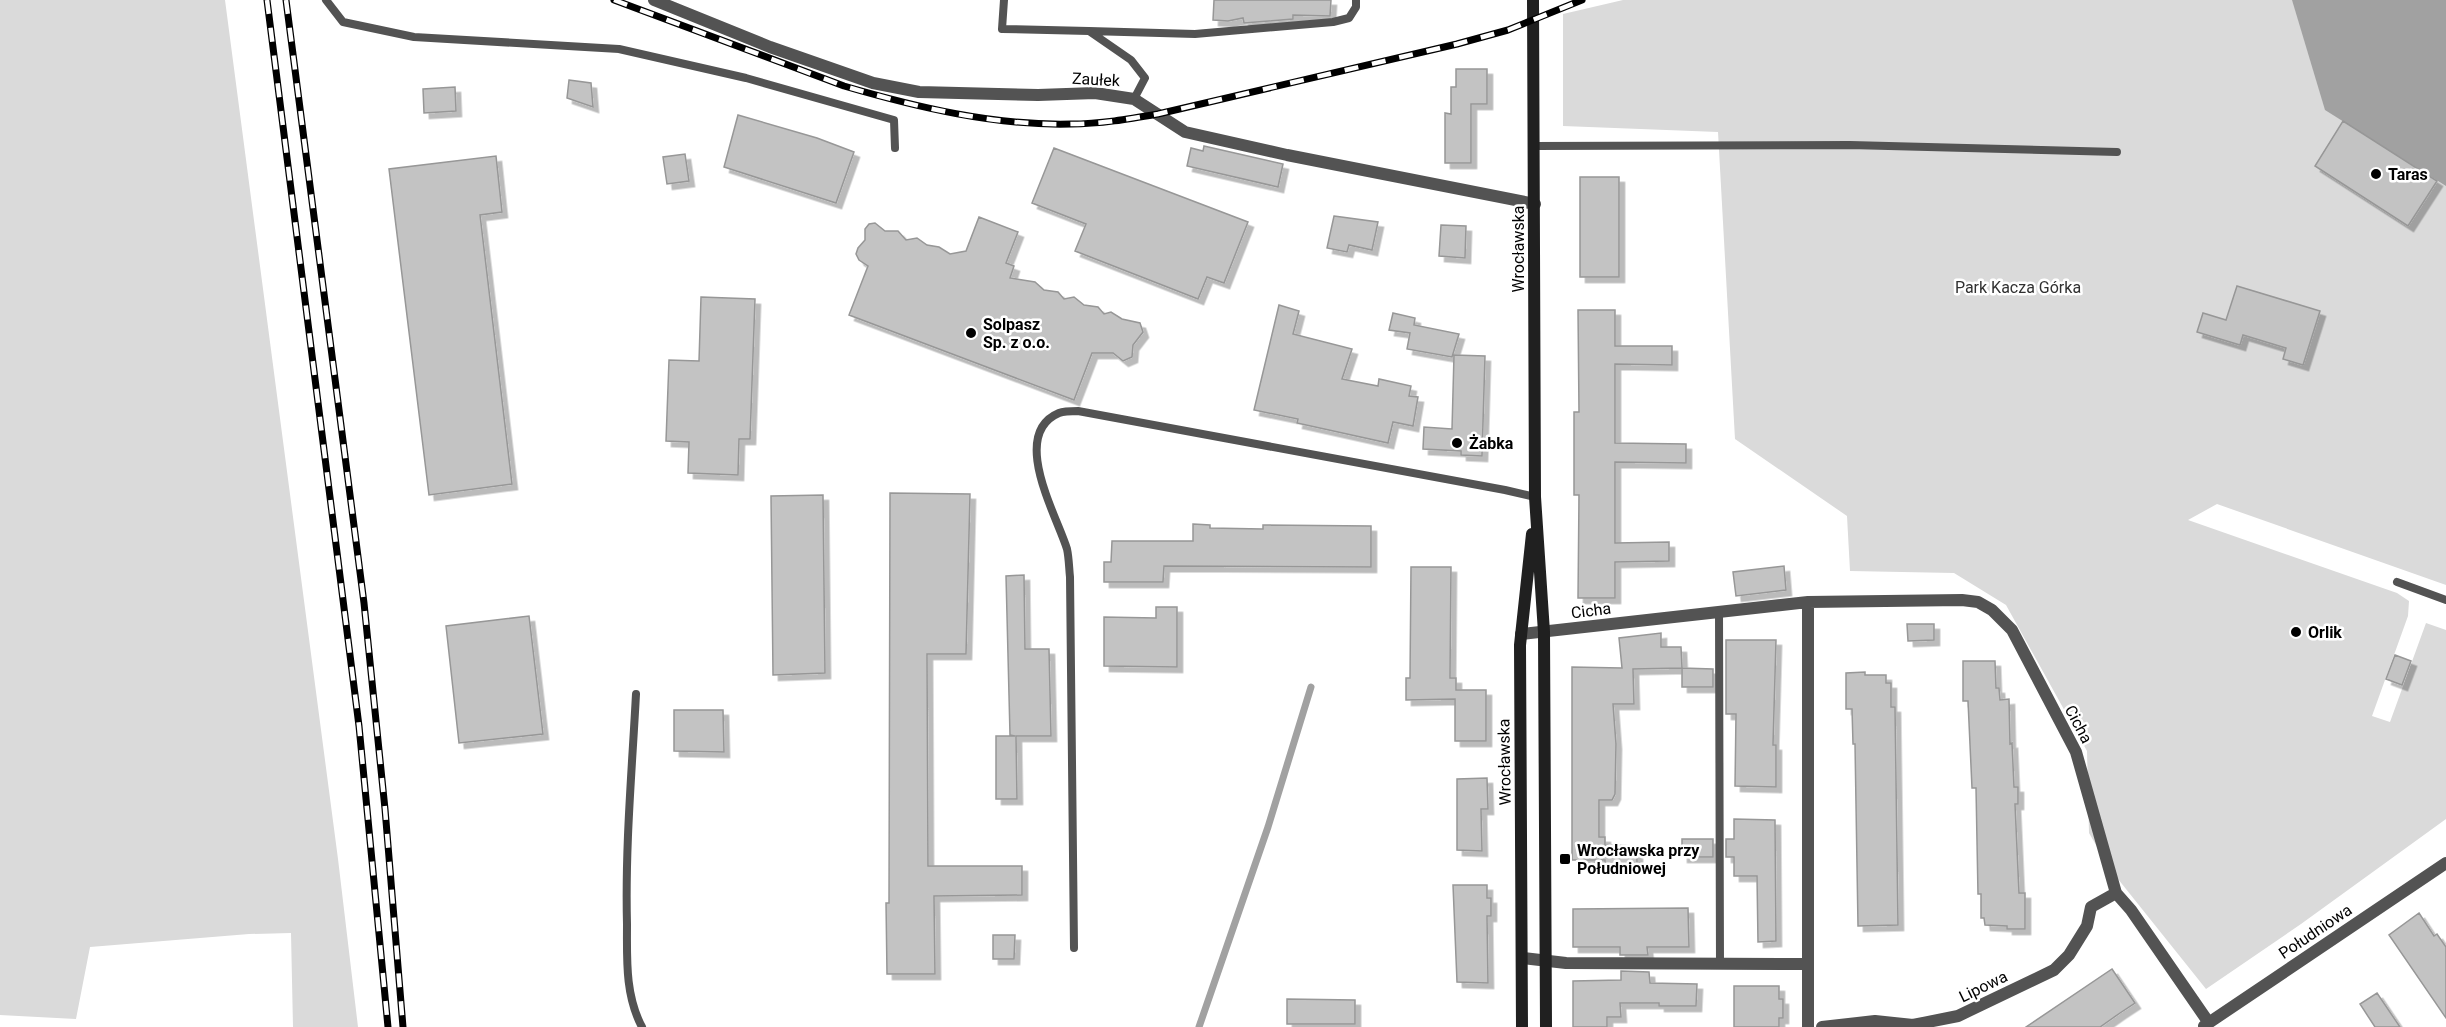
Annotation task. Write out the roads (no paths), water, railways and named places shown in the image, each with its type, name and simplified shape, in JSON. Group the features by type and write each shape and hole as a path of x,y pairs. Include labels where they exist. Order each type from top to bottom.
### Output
{"street":[{"name":"Zaułek","path":"654,0 770,47 873,83 919,92 1038,95 1095,93 1134,99 1185,132 1534,204"},
{"name":"Wrocławska","path":"1533,0 1535,497 1544,632 1546,1027"},
{"name":"Wrocławska","path":"1522,1027 1521,634 1535,497"},
{"name":"Cicha","path":"1521,634 1808,602 1962,600 1978,602 1992,610 2012,630 2076,752 2116,892 2131,910 2206,1025"},
{"path":"1808,602 1808,1027"},
{"name":"Południowa","path":"2206,1025 2446,862"},
{"name":"Lipowa","path":"1822,1027 1875,1021 1913,1025 1958,1016 2054,970 2069,955 2087,926 2091,907 2116,892"},
{"path":"1523,958 1544,962 1808,964"}],"lane":[{"path":"326,0 343,22 414,37 619,49 746,78 894,120 895,147"},
{"path":"1004,0 1002,29 1195,34 1333,22 1350,18 1356,7 1356,0"},
{"path":"1089,31 1131,60 1145,78 1134,99"},
{"path":"1534,146 1850,145 2118,152"},
{"path":"1074,948 1070,577 1067,552 1038,471 1036,446 1042,427 1059,413 1078,411 1535,497"},
{"path":"2397,582 2446,600"},
{"path":"1719,612 1720,963"},
{"path":"636,694 626,880 629,989 633,1010 642,1027"}],"waterway":[{"path":"1199,1027 1268,827 1311,687"}],"railway":[{"path":"267,0 359,726 388,1027"},
{"path":"286,0 364,603 385,809 403,1027"},
{"path":"614,0 871,94 956,114 1042,124 1104,122 1158,114 1457,44 1508,30 1582,0"}],"place":[{"name":"Taras","path":"2376,174"},
{"name":"Solpasz Sp. z o.o.","path":"971,333"},
{"name":"Żabka","path":"1457,443"},
{"name":"Orlik","path":"2296,632"},
{"name":"Wrocławska przy Południowej","path":"1565,859"}],"park label":[{"name":"Park Kacza Górka","path":"2018,287"}]}
